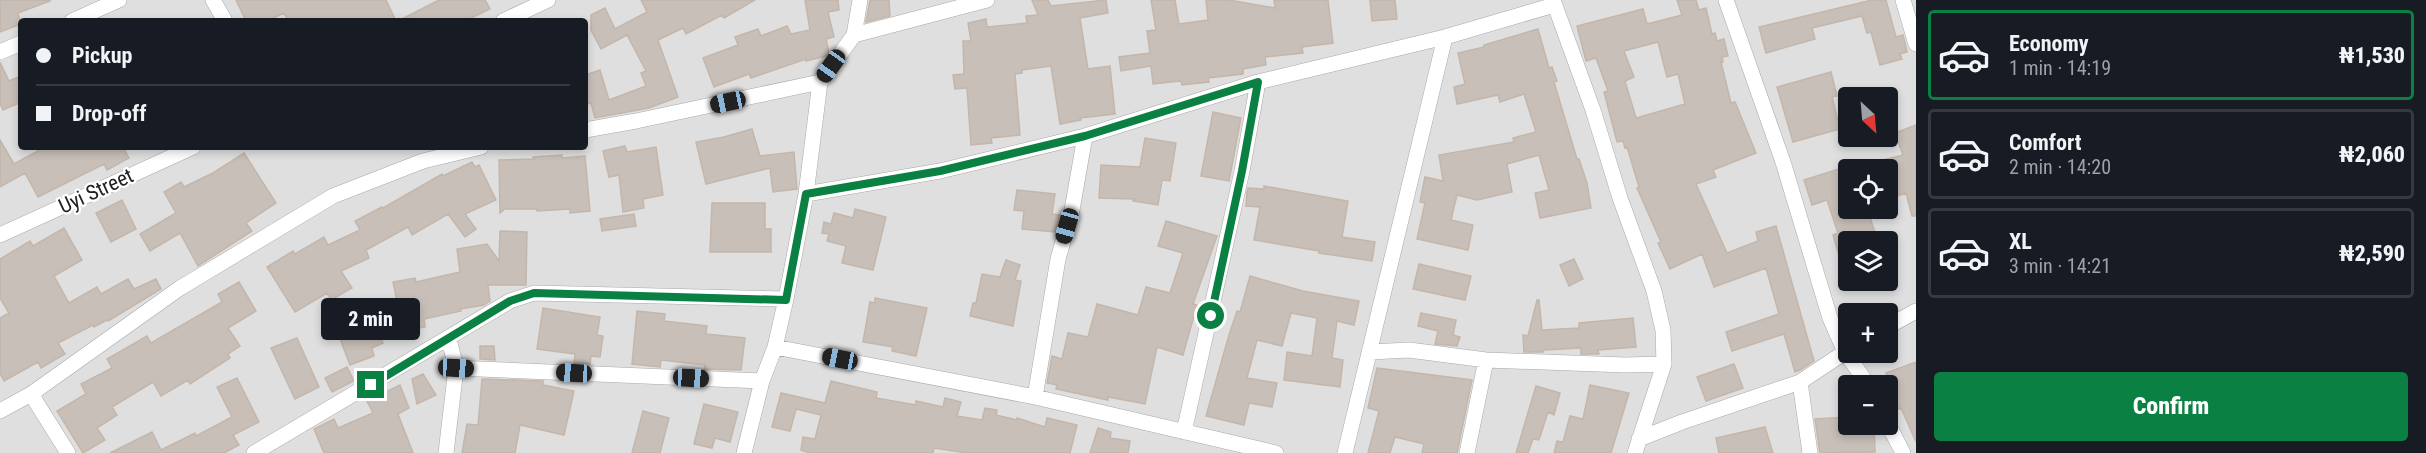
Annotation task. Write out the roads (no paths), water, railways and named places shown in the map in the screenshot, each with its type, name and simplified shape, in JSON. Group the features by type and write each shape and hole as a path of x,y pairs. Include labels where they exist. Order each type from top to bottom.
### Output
{"street":[{"path":"79,18 119,0"},
{"path":"213,0 223,18"},
{"path":"509,18 548,0"},
{"path":"744,453 762,381 775,347 786,300 806,194 820,82 854,35 860,0"},
{"path":"854,35 987,0"},
{"path":"1726,0 1783,162 1830,318 1838,334"},
{"path":"1903,0 1916,44"},
{"path":"806,194 940,171 1085,136 1258,82 1445,37 1553,2 1593,110 1620,198 1654,291 1663,330 1664,364 1637,446"},
{"path":"1345,453 1445,37"},
{"path":"0,52 18,44"},
{"path":"588,129 820,82"},
{"path":"1184,432 1239,182 1258,82"},
{"path":"1035,397 1058,259 1072,210 1085,136"},
{"name":"Uyi Street","path":"0,236 186,150"},
{"path":"0,411 31,394 180,288 333,196 423,161 469,150"},
{"path":"254,453 510,301 534,293 786,300"},
{"path":"1898,321 1916,310"},
{"path":"446,453 456,368 449,339"},
{"path":"775,347 1035,397 1276,453"},
{"path":"1370,352 1408,350 1486,360 1625,365 1664,364"},
{"path":"1637,446 1682,422 1800,382 1838,356"},
{"path":"1467,453 1486,360"},
{"path":"456,368 762,381"},
{"path":"1800,382 1810,453"},
{"path":"31,394 68,453"},
{"path":"1894,435 1903,453"}]}
